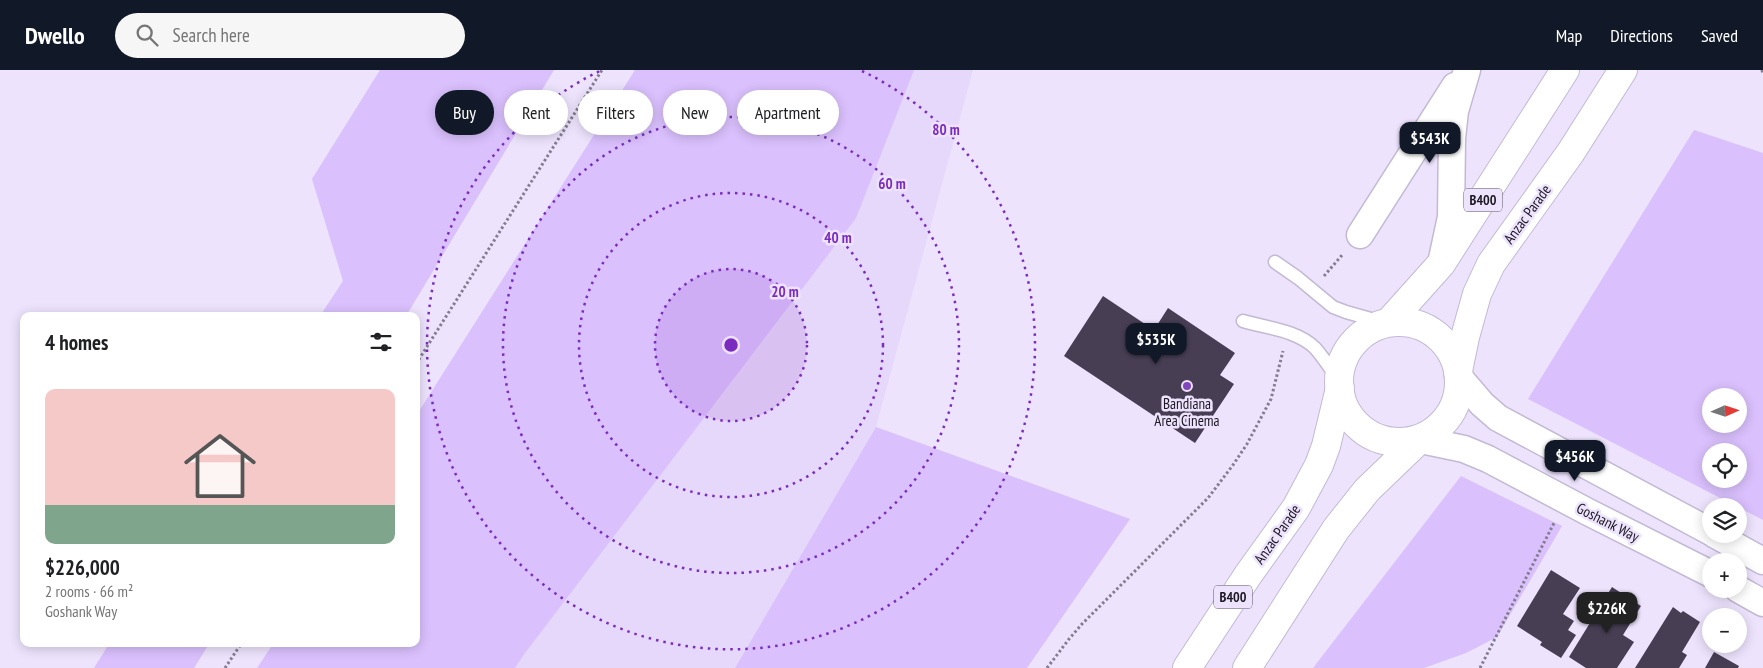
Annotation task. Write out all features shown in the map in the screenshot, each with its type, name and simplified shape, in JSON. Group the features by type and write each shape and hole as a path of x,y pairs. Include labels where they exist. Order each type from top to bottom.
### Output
{"main road":[{"name":"B400","path":"1420,440 1404,443 1378,438 1365,431 1348,415 1342,403 1340,385 1345,358 1352,345 1371,329 1387,322 1441,264 1565,70"},
{"name":"Anzac Parade","path":"1458,373 1465,337 1477,294 1491,264 1571,152 1623,70"},
{"path":"1387,322 1415,324 1437,335 1450,353 1458,373"},
{"name":"B400","path":"1247,668 1336,529 1367,490 1420,440 1439,427 1452,411 1458,394 1458,373"},
{"name":"Anzac Parade","path":"1188,668 1248,575 1296,508 1326,446 1340,385"}],"street":[{"path":"1360,235 1466,70"},
{"path":"1441,264 1451,217 1452,138 1455,110 1466,70"},
{"path":"1458,373 1482,404 1498,418 1702,528"},
{"name":"Goshank Way","path":"1420,440 1446,444 1474,453 1702,569"},
{"path":"1731,543 1763,560"},
{"path":"1747,594 1763,603"}],"lane":[{"path":"1274,262 1298,278 1326,303 1340,310 1387,322"},
{"path":"1243,321 1303,339 1313,347 1340,385"}],"path":[{"path":"420,358 602,70"},
{"path":"1762,70 1763,74"},
{"path":"1313,292 1360,235"},
{"path":"1047,668 1073,634 1200,506 1233,465 1247,444 1271,399 1288,334"},
{"path":"1480,668 1565,500"},
{"path":"225,668 239,647"}],"shaded area":[{"path":"380,70 554,70 542,90 504,90 504,135 515,135 408,312 323,312 343,281 312,179"},
{"path":"635,70 914,70 856,218 515,668 257,668 271,647 420,647 420,410 594,135 653,135 653,90 622,90"},
{"path":"816,70 973,70 876,427 735,668 515,668 525,653 784,135 839,135 839,90 806,90"},
{"path":"1694,130 1763,153 1763,520 1747,512 1747,498 1720,498 1528,399"},
{"path":"876,427 1130,519 1027,668 735,668"},
{"path":"1461,476 1562,526 1497,637 1466,653 1424,668 1313,668"},
{"path":"107,647 207,647 194,668 94,668"}],"building":[{"path":"1103,296 1154,330 1168,308 1235,353 1220,375 1234,384 1195,443 1064,356"},
{"path":"1551,570 1580,588 1563,614 1574,621 1568,630 1576,635 1561,658 1540,645 1542,642 1517,626"},
{"path":"1612,587 1641,606 1623,635 1634,642 1617,668 1586,668 1569,657"},
{"path":"1673,607 1700,622 1682,652 1687,655 1679,668 1635,668"},
{"path":"1713,653 1739,666 1738,668 1705,668"}],"place":[{"name":"Bandiana Area Cinema","path":"1187,386"}]}
